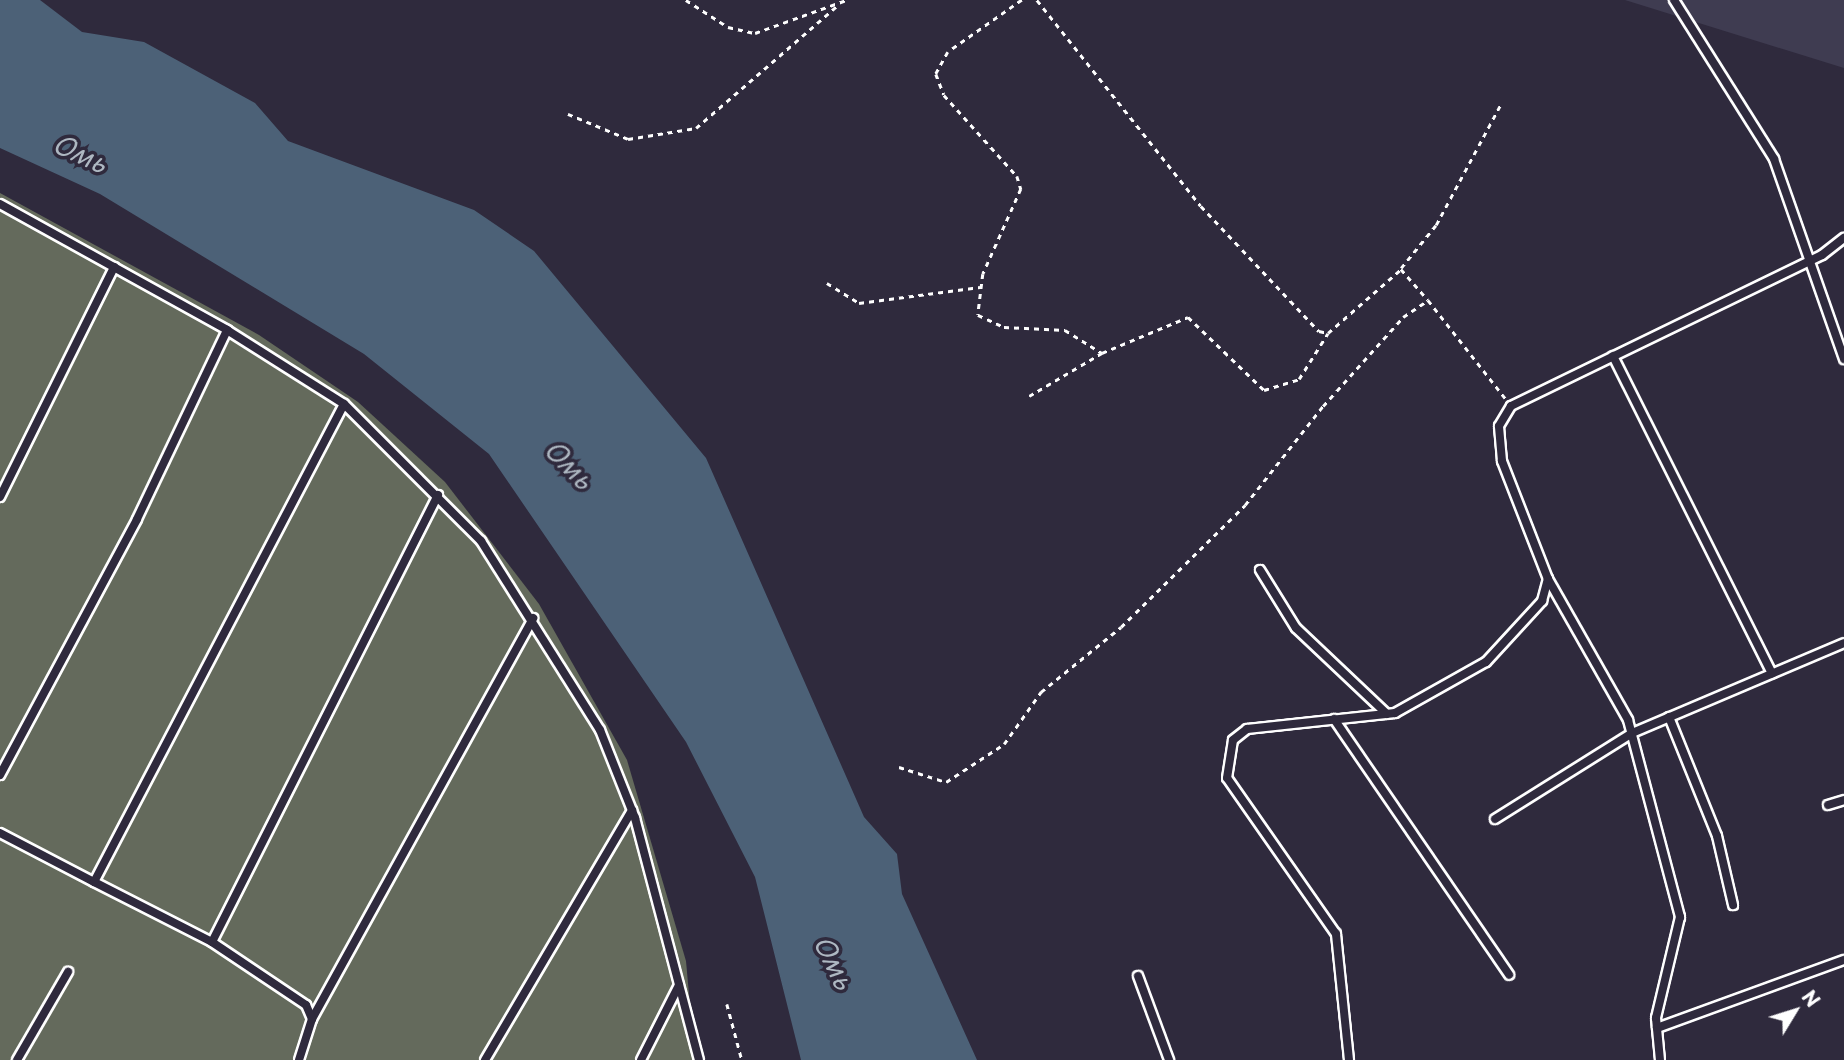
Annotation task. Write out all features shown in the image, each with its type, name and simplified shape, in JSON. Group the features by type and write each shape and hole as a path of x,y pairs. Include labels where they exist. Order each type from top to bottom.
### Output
{"lane":[{"path":"1674,0 1774,159 1813,259 1844,359"},
{"path":"0,204 227,330 344,404 438,495 481,541 533,618 600,730 632,810 699,1060"},
{"path":"1660,1060 1657,1028 1681,917 1632,733 1548,579 1502,461 1499,426 1511,406 1813,259 1844,238"},
{"path":"0,496 114,267"},
{"path":"0,775 137,519 227,330"},
{"path":"1613,356 1772,673"},
{"path":"94,882 344,404"},
{"path":"212,943 438,495"},
{"path":"1260,570 1296,628 1387,714"},
{"path":"1349,1060 1336,934 1227,778 1226,764 1233,740 1247,729 1387,714 1486,662 1542,601 1548,579"},
{"path":"299,1060 312,1018 533,618"},
{"path":"1495,819 1632,733 1844,643"},
{"path":"1669,717 1717,836 1733,905"},
{"path":"1334,719 1510,975"},
{"path":"1828,805 1844,800"},
{"path":"485,1060 632,810"},
{"path":"0,834 212,943 306,1004 312,1018"},
{"path":"1657,1028 1844,960"},
{"path":"17,1060 68,972"},
{"path":"1138,976 1169,1060"},
{"path":"641,1060 679,985"}],"path":[{"path":"686,0 728,27 755,33 837,6"},
{"path":"568,114 628,139 696,128 846,0"},
{"path":"1022,0 948,52 936,74 944,95 1017,176 1021,189 980,287 976,303 986,322 1065,330 1102,353"},
{"path":"1037,0 1201,206 1319,331 1328,333"},
{"path":"1029,396 1102,353 1188,317 1264,390 1299,379 1328,333 1401,269 1436,225 1501,104"},
{"path":"1401,269 1511,406"},
{"path":"827,283 859,303 980,287"},
{"path":"899,768 946,782 1004,744 1041,692 1121,627 1245,505 1323,406 1403,317 1428,300"},
{"path":"727,1004 742,1060"}],"shaded area":[{"path":"1625,0 1844,0 1844,68"}],"green space":[{"path":"0,193 259,335 358,402 445,482 539,604 627,760 686,961 695,1060 0,1060"}],"water":[{"name":"Омь","path":"0,0 40,0 82,32 144,42 255,103 288,141 474,210 534,251 706,458 864,817 897,854 902,894 977,1060 801,1060 755,877 686,742 489,454 364,354 100,194 0,148"}]}
